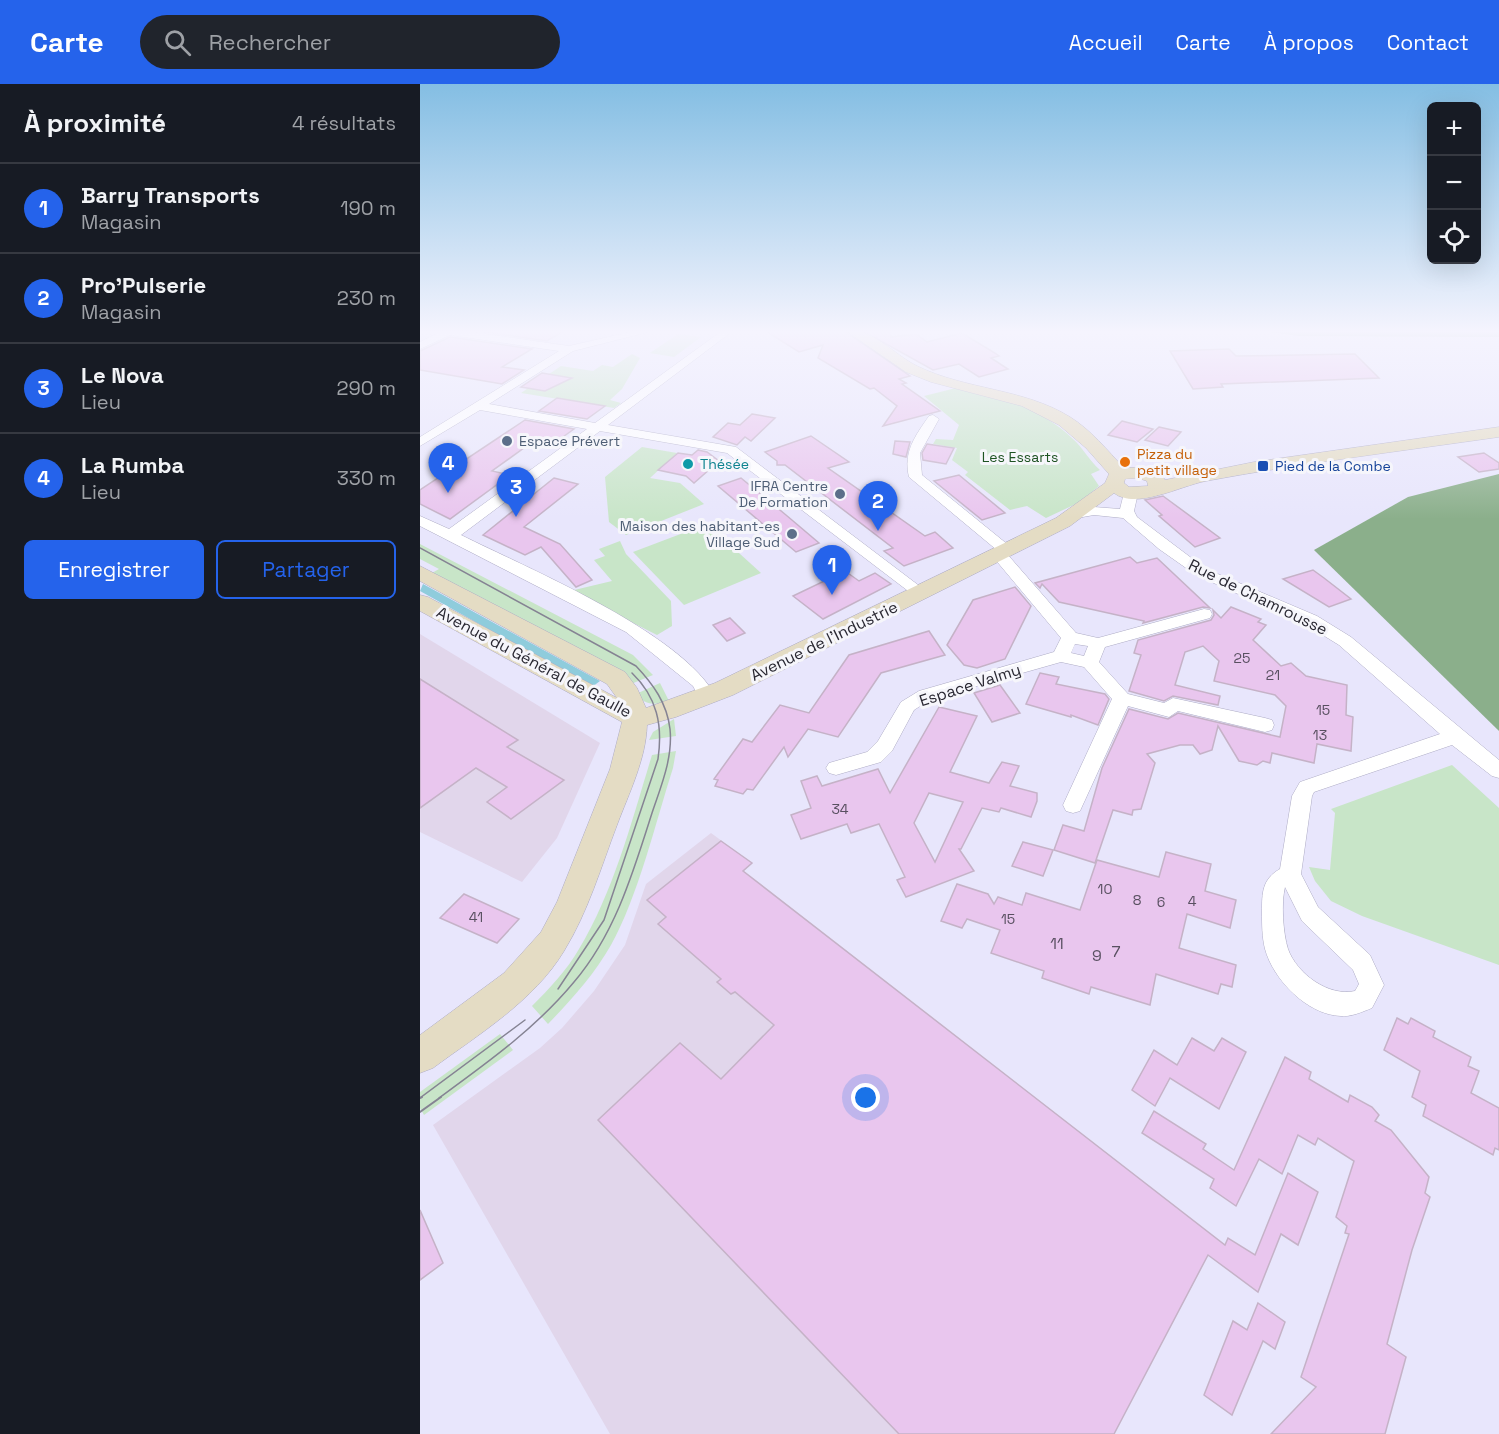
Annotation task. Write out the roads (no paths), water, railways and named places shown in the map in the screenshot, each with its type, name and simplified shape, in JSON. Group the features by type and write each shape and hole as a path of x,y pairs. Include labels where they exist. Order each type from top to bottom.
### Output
{"street":[{"path":"420,442 500,393"},
{"path":"451,535 644,393"},
{"path":"990,393 1028,403 1065,421 1092,444 1122,486 1129,514 1083,509"},
{"path":"479,406 731,450 921,594"},
{"path":"933,419 913,453 911,464 916,477 1003,553 1070,637 1098,643 1204,614"},
{"path":"420,430 435,433"},
{"name":"Avenue de l'Industrie","path":"636,719 707,697 1003,553 1122,486 1150,493 1154,481 1178,481 1254,467 1499,432"},
{"name":"Rue de Chamrousse","path":"1129,514 1164,546 1201,572 1311,620 1345,641 1453,735 1499,771"},
{"path":"420,520 639,633 700,683 707,697"},
{"name":"Avenue du Général de Gaulle","path":"420,572 616,678 626,687 636,719"},
{"name":"Avenue du Général de Gaulle","path":"420,602 636,719"},
{"path":"1061,657 1070,637"},
{"path":"1098,643 1090,663 1122,698 1169,711 1173,704 1264,725"},
{"name":"Espace Valmy","path":"836,768 874,757 885,746 907,706 924,695 1061,657 1090,663"},
{"path":"1073,805 1122,698"},
{"path":"420,1056 493,1004 516,984 552,942 571,906 624,769 631,749 636,719"},
{"path":"1290,874 1277,882 1273,890 1277,949 1285,965 1308,991 1323,1000 1339,1005 1363,1000 1372,985 1362,963 1310,914 1290,874 1302,796 1307,787 1442,742 1453,735"}],"water":[{"path":"423,584 600,681 592,687 420,591"}],"tram line":[{"path":"420,548 636,666 662,702 670,729 670,751 666,772 630,880 601,944 574,982 544,1015 493,1058 439,1098"},
{"path":"558,989 604,920 658,759 659,723 653,702 632,673"},
{"path":"422,1097 420,1098 525,1020"},
{"path":"420,1112 441,1097"}],"place":[{"name":"Espace Prévert","path":"507,441"},
{"name":"Pizza du petit village","path":"1125,462"},
{"name":"Thésée","path":"688,464"},
{"name":"Pied de la Combe","path":"1263,466"},
{"name":"La Rumba","path":"448,493"},
{"name":"IFRA Centre De Formation","path":"840,494"},
{"name":"Le Nova","path":"516,517"},
{"name":"Pro'Pulserie","path":"878,531"},
{"name":"Maison des habitant-es Village Sud","path":"792,534"},
{"name":"Barry Transports","path":"832,595"}],"park label":[{"name":"Les Essarts","path":"1020,457"}]}
